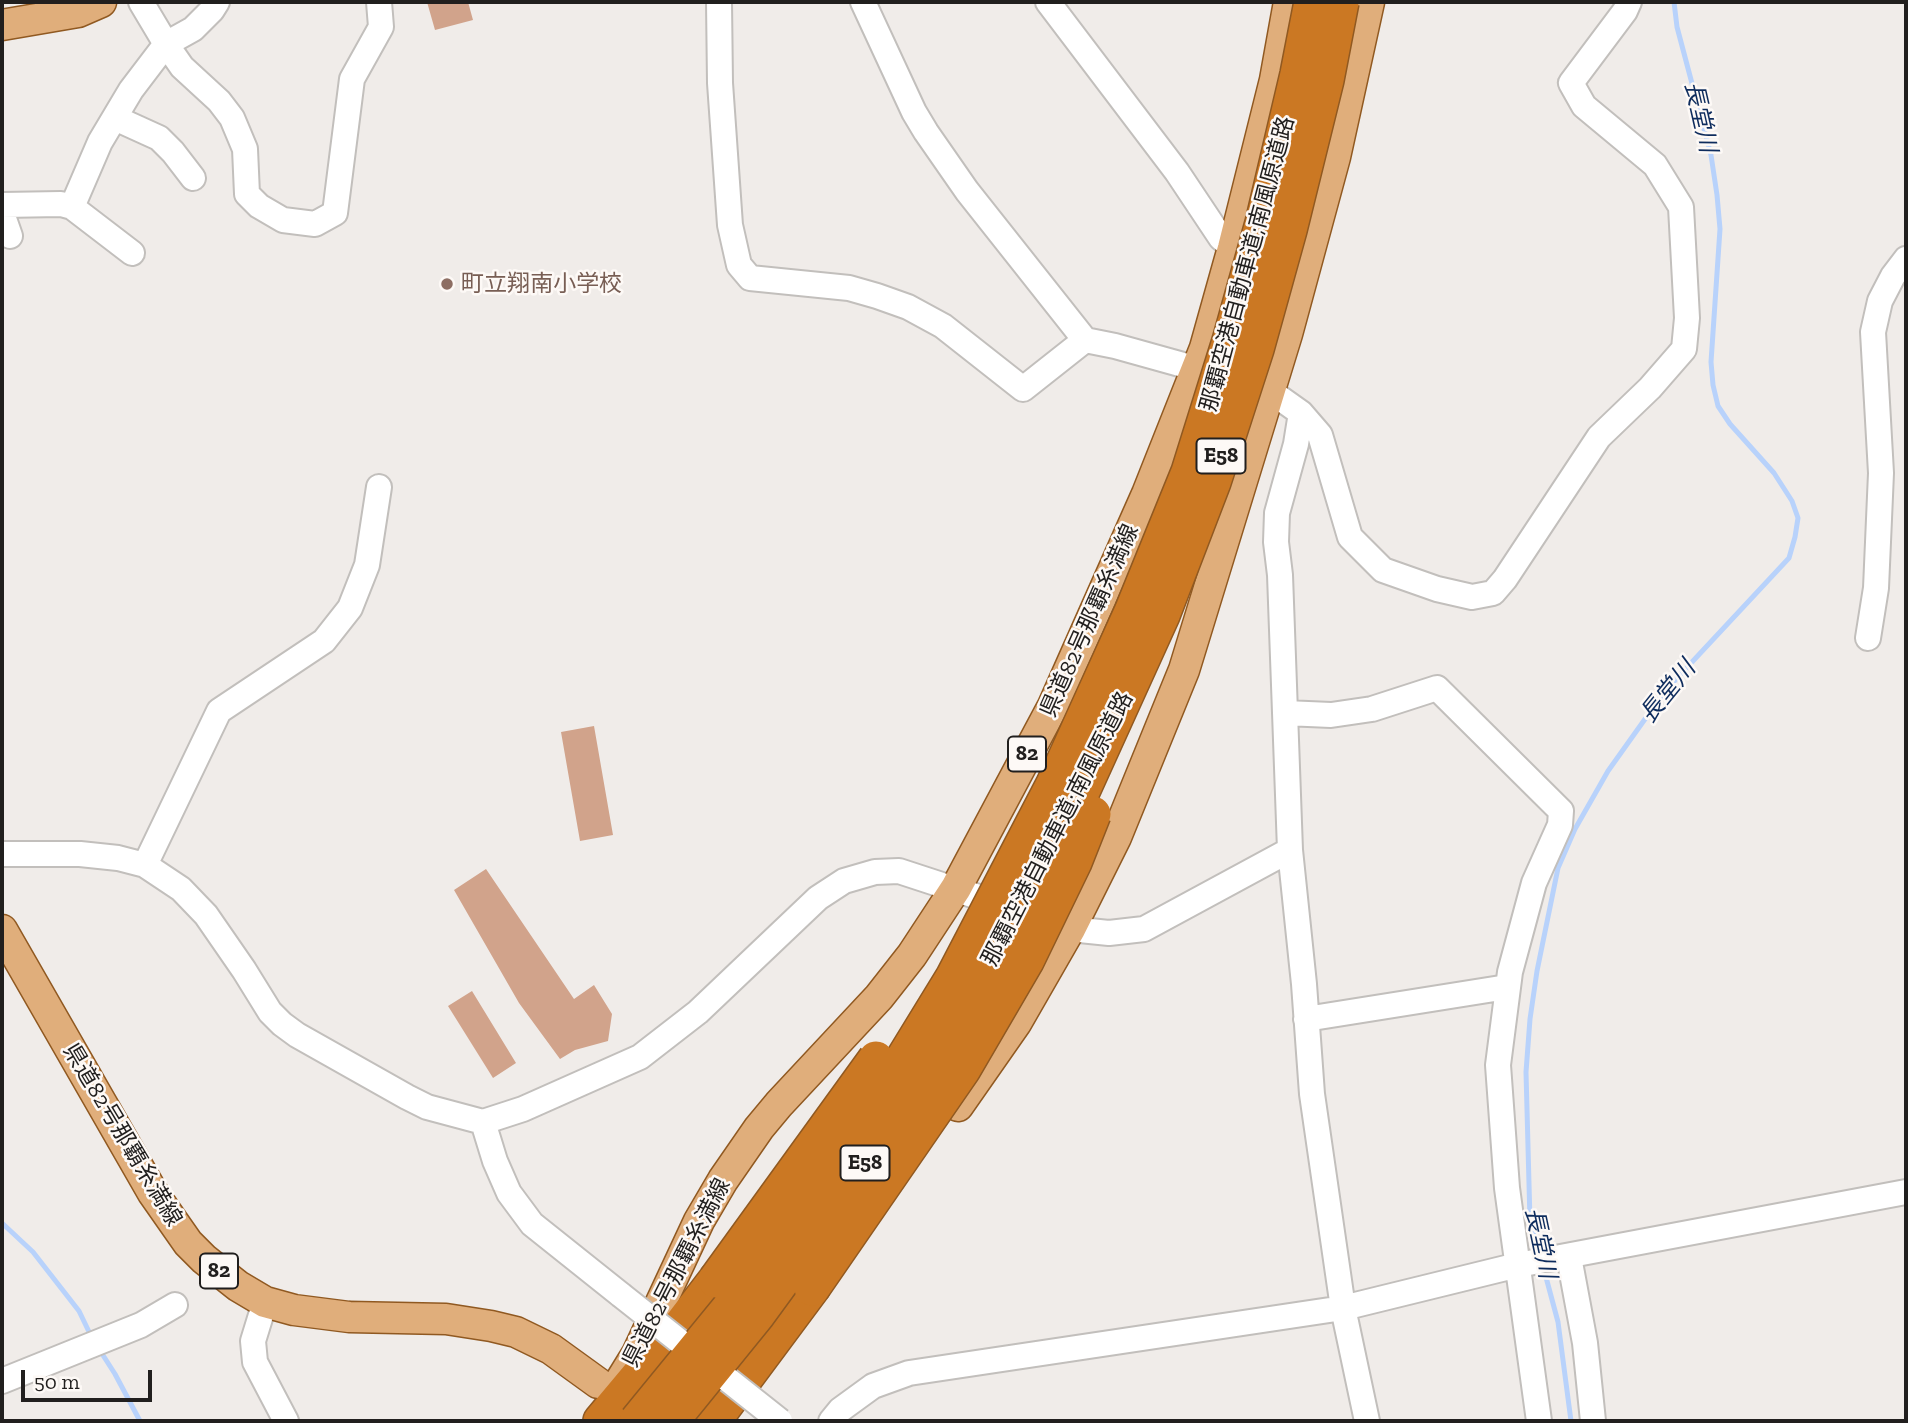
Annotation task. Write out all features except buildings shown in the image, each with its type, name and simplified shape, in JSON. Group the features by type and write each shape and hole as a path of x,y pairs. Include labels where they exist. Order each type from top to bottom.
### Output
{"highway":[{"name":"那覇空港自動車道;南風原道路","path":"671,1421 757,1315 849,1189 976,989 1033,887 1083,789 1147,613 1230,341 1263,223 1312,2"},
{"name":"那覇空港自動車道;南風原道路","path":"637,1421 736,1300 826,1175 896,1071 953,978 1147,613 1213,482 1256,349 1289,230 1326,80 1341,2"},
{"path":"601,1421 716,1280 914,1004 1147,613"},
{"path":"715,1421 812,1289 963,1069 1026,961 1074,862 1109,775 1147,613"}],"main road":[{"path":"2,25 78,12 101,2"},
{"name":"県道82号那覇糸満線","path":"594,1421 637,1354 698,1222 740,1154 799,1081 879,996 912,955 956,888 1052,706 1147,494 1205,348 1275,80 1289,2"},
{"path":"715,1421 764,1372 826,1298 1016,1023 1070,929 1116,837 1184,670 1270,391 1335,157 1370,2"},
{"name":"県道82号那覇糸満線","path":"2,930 153,1193 188,1243 238,1286 265,1302 294,1310 349,1317 446,1319 516,1332 551,1349 598,1383"}],"street":[{"path":"141,2 182,67 219,101 232,117 245,149 247,194 259,206 283,220 315,225 335,214 352,79 382,27 379,2"},
{"path":"72,207 100,142 131,90 166,44 193,29 217,2"},
{"path":"719,2 720,83 730,225 738,265 750,278 849,288 908,307 943,326 1023,389 1085,340"},
{"path":"863,2 926,132 967,191 1085,340 1197,368 1270,391 1301,413 1320,435 1350,537 1383,570 1437,589 1472,597 1493,593 1505,579 1599,437 1650,388 1684,349 1687,318 1681,206 1655,165 1584,106 1571,83 1629,2"},
{"path":"1048,2 1177,172 1221,238 1233,248"},
{"path":"115,118 159,138 194,178"},
{"path":"2,205 61,204 72,207 132,253"},
{"path":"1868,638 1876,588 1881,473 1873,332 1880,301 1893,276 1906,259"},
{"path":"1301,413 1296,444 1277,513 1276,542 1280,575 1290,850 1312,1094 1343,1308 1367,1421"},
{"path":"145,864 219,711 324,641 350,608 367,565 379,487"},
{"path":"1285,713 1331,715 1372,709 1437,688 1561,811 1560,825 1534,883 1507,986 1498,1065 1507,1188 1539,1421"},
{"path":"2,854 80,853 145,864 181,889 206,915 270,1012 297,1035 427,1107 484,1122 523,1109 640,1056 698,1012 818,898 844,881 875,872 899,871 956,888 1070,929 1109,933 1144,929 1290,850"},
{"path":"1306,1019 1507,986"},
{"path":"484,1122 495,1161 509,1194 532,1224 780,1421"},
{"path":"831,1421 840,1410 873,1386 909,1373 1343,1308 1518,1265 1906,1192"},
{"path":"1569,1257 1585,1343 1593,1421"},
{"path":"265,1302 253,1341 255,1362 286,1421"},
{"path":"2,1381 141,1325 175,1305"}],"waterway":[{"name":"長堂川","path":"1539,1253 1530,1221 1526,1072 1537,971 1558,868 1575,829 1608,771 1665,691 1789,558 1798,518 1792,501 1774,473 1730,424 1718,406 1711,362 1720,229 1717,195 1711,155 1677,27 1674,2"},
{"path":"2,1223 33,1252 79,1311 92,1338"},
{"name":"長堂川","path":"1543,1266 1558,1322 1571,1421"},
{"path":"99,1349 140,1421"}],"place":[{"name":"町立翔南小学校","path":"447,284"}]}
